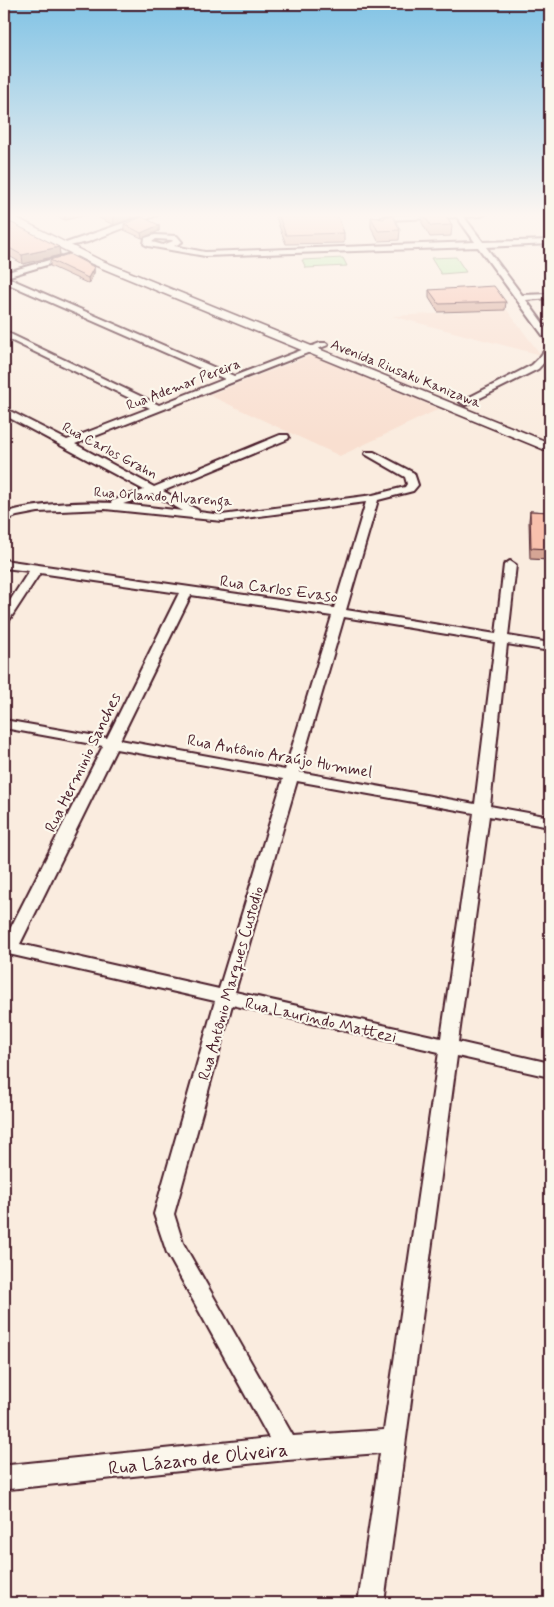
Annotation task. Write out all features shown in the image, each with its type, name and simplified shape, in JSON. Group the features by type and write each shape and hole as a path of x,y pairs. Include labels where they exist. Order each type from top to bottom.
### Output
{"street":[{"path":"27,289 233,379"},
{"name":"Avenida Riusaku Kanizawa","path":"174,289 311,350 550,448"},
{"path":"182,289 550,438"},
{"path":"514,289 550,339"},
{"path":"521,298 550,296"},
{"path":"4,334 158,408"},
{"name":"Rua Ademar Pereira","path":"66,444 323,345"},
{"path":"465,402 534,367 548,362 550,349"},
{"name":"Rua Carlos Grahn","path":"4,410 202,516"},
{"path":"105,506 154,491 284,437"},
{"name":"Rua Orlando Alvarenga","path":"7,513 65,506 105,506 222,518 373,498 409,489 413,485 410,475 370,454"},
{"name":"Rua Antônio Marques Custodio","path":"287,1448 174,1246 164,1214 225,998 373,498"},
{"name":"Rua Carlos Evaso","path":"4,564 186,592 340,612 550,647"},
{"path":"371,1603 482,808 510,565"},
{"path":"4,619 37,569"},
{"name":"Rua Herminio Sanches","path":"7,948 186,592"},
{"name":"Rua Antônio Araújo Hummel","path":"4,724 482,808 550,822"},
{"name":"Rua Laurindo Mattezi","path":"7,948 550,1070"},
{"name":"Rua Lázaro de Oliveira","path":"4,1475 9,1477 287,1448 393,1441"}],"shaded area":[{"path":"507,310 541,355 392,316"},
{"path":"309,356 316,357 439,409 340,456 209,395"}],"building":[{"path":"496,289 506,302 439,304 429,290"},
{"path":"530,511 550,512 550,549 531,548"}]}
